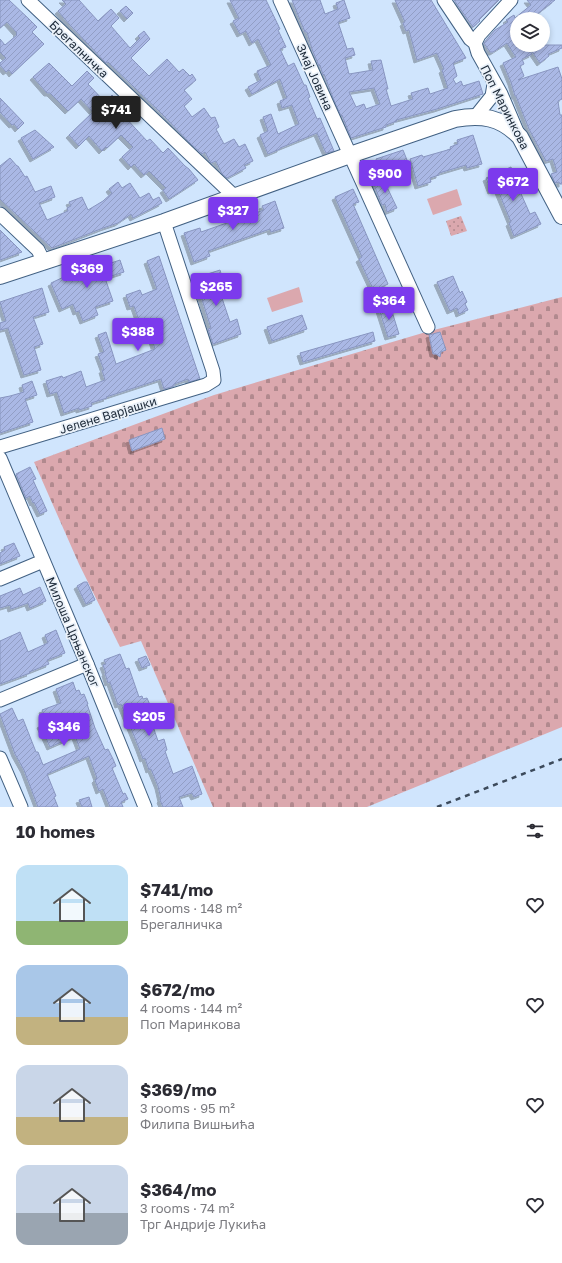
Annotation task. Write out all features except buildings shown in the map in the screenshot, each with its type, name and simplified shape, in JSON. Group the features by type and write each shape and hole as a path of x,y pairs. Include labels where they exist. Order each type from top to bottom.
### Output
{"main road":[{"path":"0,276 164,222 455,119 476,116 490,118 499,121 514,130 520,137"},
{"name":"Поп Маринкова","path":"520,137 562,216"}],"street":[{"name":"Брегалничка","path":"28,0 234,196"},
{"name":"Змај Јовина","path":"280,0 428,327"},
{"name":"Поп Маринкова","path":"444,0 470,39 475,43 478,53 494,84 501,94 520,137"},
{"path":"475,43 479,35 510,0"},
{"path":"476,116 492,96 494,84"},
{"path":"0,214 38,250 44,262"},
{"name":"Јелене Варјашки","path":"0,447 206,386 214,380 213,370 164,222"},
{"name":"Милоша Црњанског","path":"0,458 87,664 145,807"},
{"path":"0,579 43,561"},
{"path":"0,700 87,664"},
{"path":"0,758 21,807"}],"green space":[{"path":"457,189 462,205 433,215 427,199"},
{"path":"461,216 467,231 451,236 446,221"},
{"path":"299,287 303,302 272,312 267,298"},
{"path":"562,297 562,727 367,807 213,807 141,641 120,647 79,564 34,462 214,395 426,332"}],"railway":[{"path":"437,807 562,759"}]}
